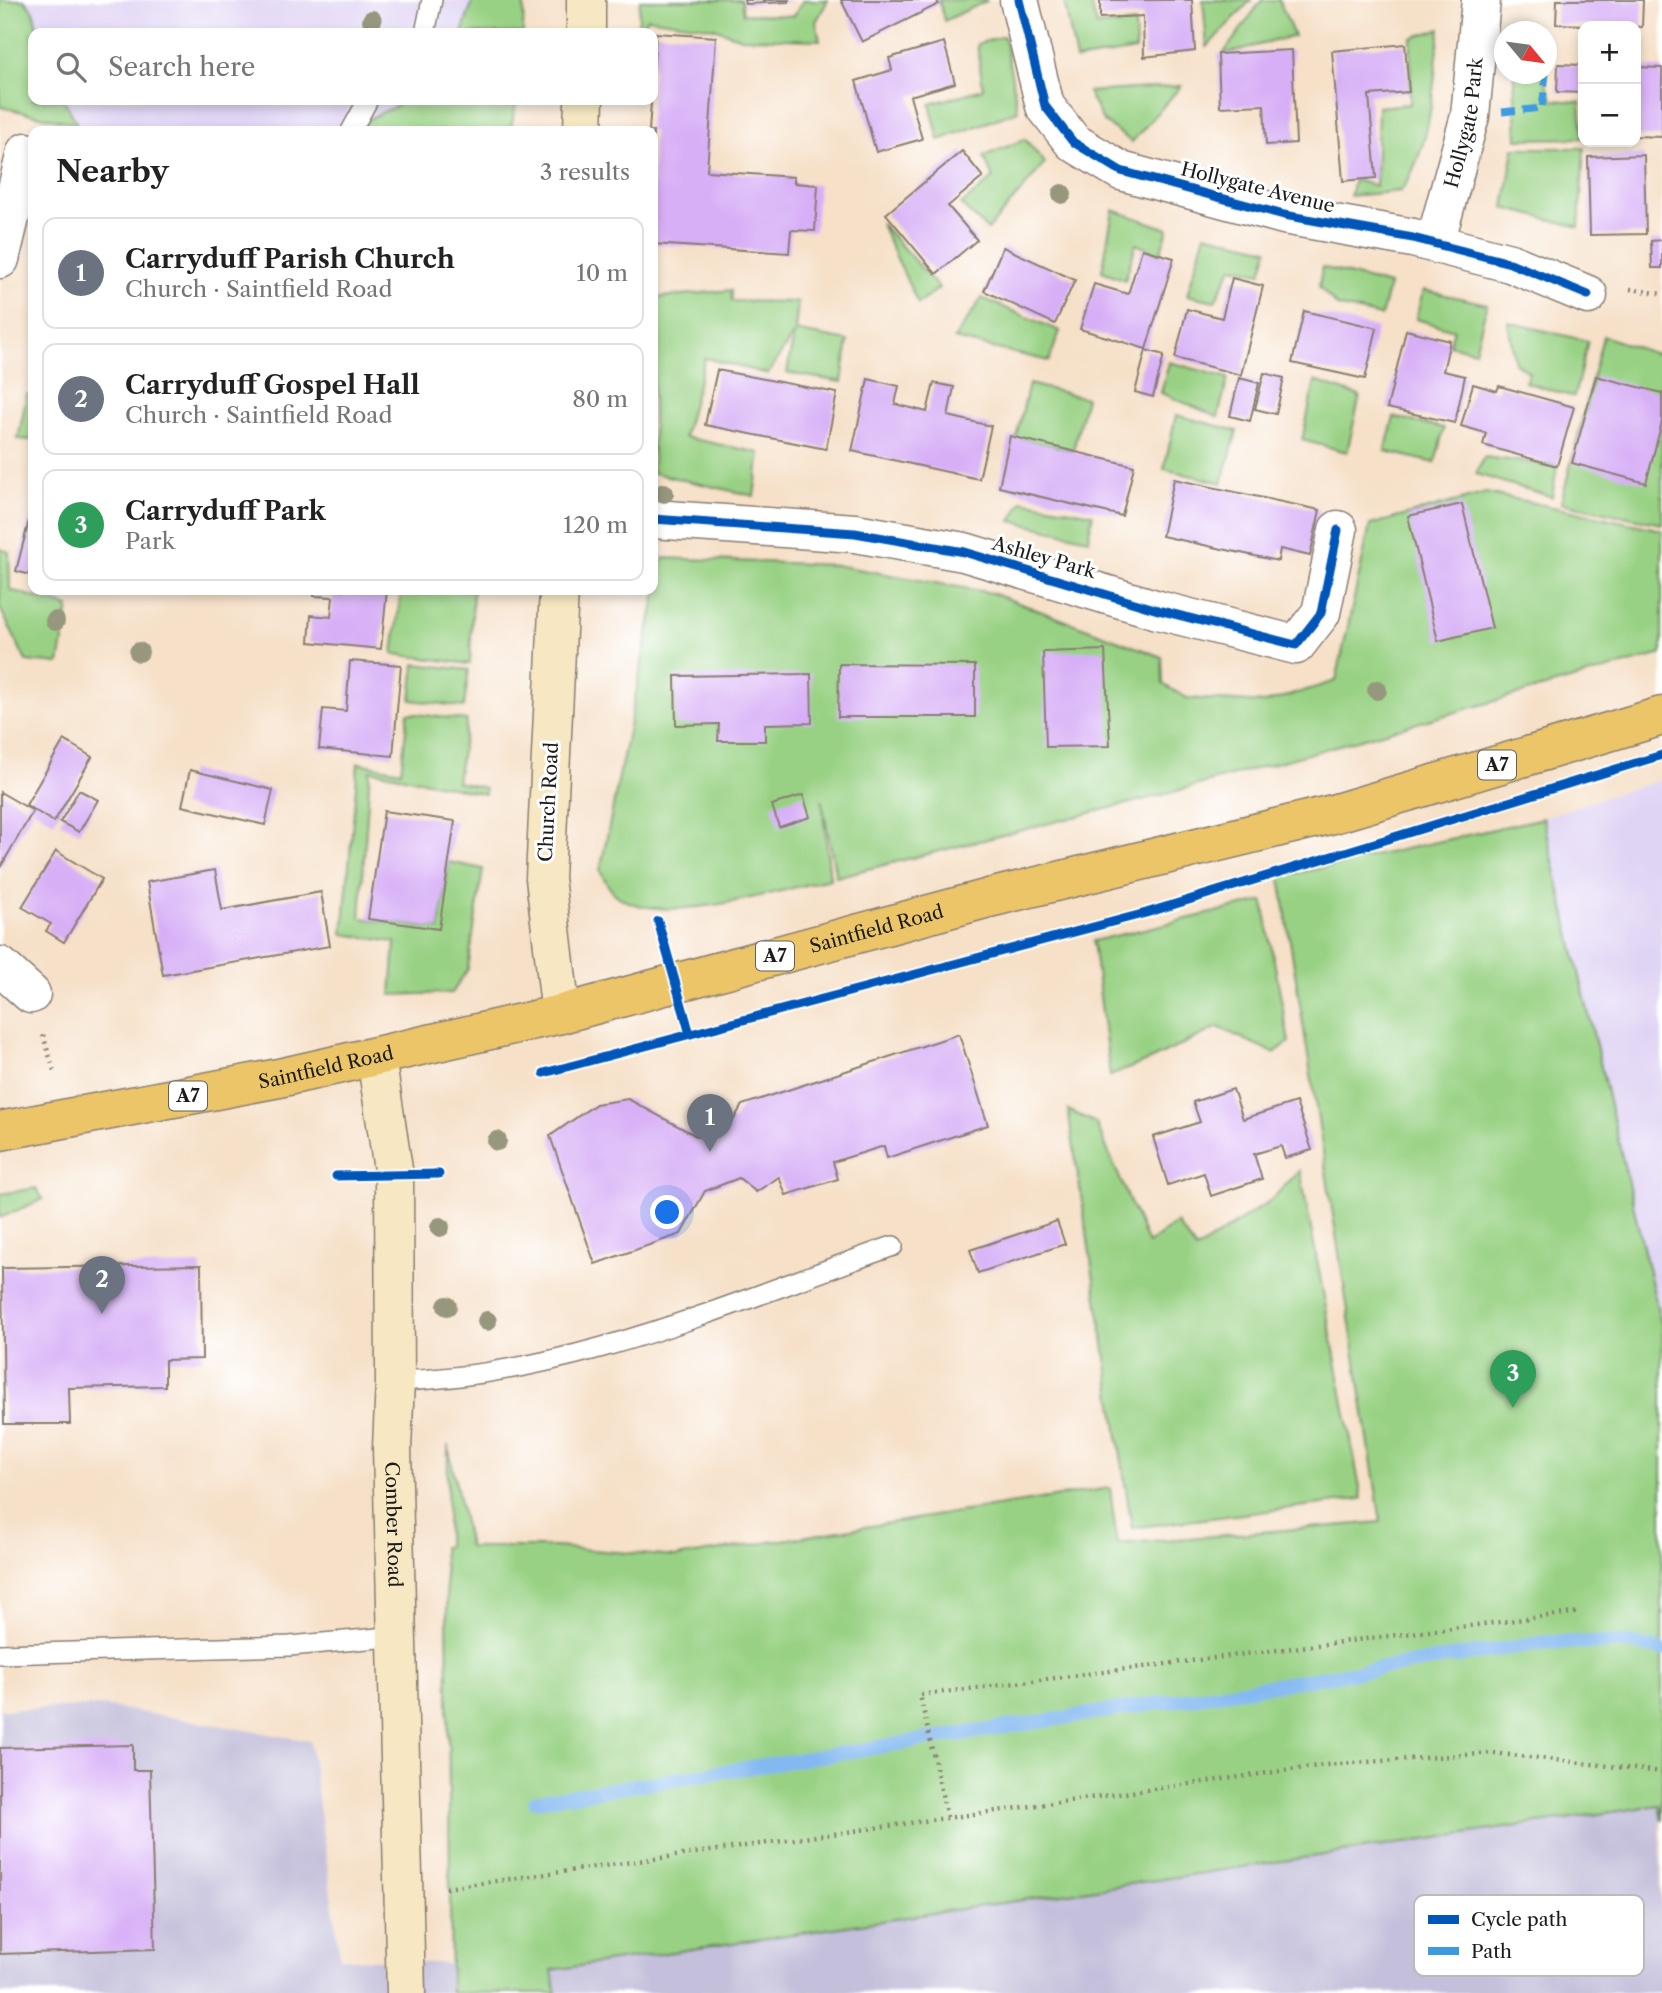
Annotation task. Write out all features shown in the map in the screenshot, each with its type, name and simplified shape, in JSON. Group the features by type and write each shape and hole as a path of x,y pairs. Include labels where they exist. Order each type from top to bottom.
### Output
{"highway":[{"name":"Saintfield Road","path":"0,1132 376,1057 561,1014 989,898 1333,814 1662,716"}],"main road":[{"path":"586,0 586,28"},
{"path":"583,126 584,105"},
{"name":"Church Road","path":"559,595 545,878 561,1014"},
{"name":"Comber Road","path":"376,1057 394,1176 395,1381 392,1448 400,1636 406,1993"}],"street":[{"name":"Hollygate Avenue","path":"1018,0 1045,106 1073,142 1121,171 1284,215 1435,243 1510,263 1588,295"},
{"name":"Hollygate Park","path":"1435,243 1470,116 1481,0"},
{"path":"0,259 20,151"},
{"name":"Ashley Park","path":"658,519 855,533 964,552 1158,610 1296,645 1321,613 1338,530"},
{"path":"0,966 31,994"}],"lane":[{"path":"426,28 432,0"},
{"path":"354,126 365,105"},
{"path":"395,1381 452,1380 568,1358 893,1246"},
{"path":"0,1654 290,1646 400,1636"}],"path":[{"path":"947,1817 920,1695 1580,1612"},
{"path":"441,1889 1325,1765 1493,1753 1662,1772"}],"shaded area":[{"path":"0,0 524,0 523,28 28,28 28,105 516,105 511,126 86,126 0,107"},
{"path":"1662,779 1662,1328 1543,817"},
{"path":"104,1706 310,1741 340,1958 471,1965 471,1993 0,1993 0,1710"},
{"path":"1660,1805 1662,1993 551,1993 546,1971"}],"green space":[{"path":"0,0 24,0 34,12 37,28 28,28 28,105 67,105 77,124 0,107"},
{"path":"473,0 524,0 523,28 464,28"},
{"path":"640,0 741,0 743,14 794,16 803,0 828,0 816,22 820,40 741,38 714,28 647,18 638,28"},
{"path":"939,0 986,0 987,1 944,21"},
{"path":"1064,0 1090,0 1097,26 1135,23 1136,50 1076,60"},
{"path":"1203,0 1251,0 1207,47"},
{"path":"1262,0 1279,0 1294,36 1223,54"},
{"path":"1440,29 1426,134 1412,173 1401,191 1350,196 1354,180 1376,186 1378,107 1410,104 1411,38"},
{"path":"1004,36 1018,111 939,140 930,104 983,89 977,44"},
{"path":"1514,84 1546,84 1553,100 1578,102 1578,138 1517,139"},
{"path":"1181,86 1132,142 1103,121 1088,92"},
{"path":"398,105 516,105 511,126 362,126 364,121"},
{"path":"1025,139 1045,163 988,230 961,205 993,178 984,156"},
{"path":"1514,148 1584,148 1579,227 1504,208"},
{"path":"1113,210 1168,229 1160,254 1136,244 1125,280 1102,271"},
{"path":"880,222 939,288 918,304"},
{"path":"1205,234 1268,249 1261,273 1232,267 1215,301 1187,295"},
{"path":"1322,267 1389,285 1381,316 1337,306 1319,287"},
{"path":"731,290 732,301 798,302 795,331 848,341 842,382 787,373 794,333 768,374 705,358 684,437 760,453 754,496 658,474 658,297"},
{"path":"1423,290 1487,304 1475,351 1449,345 1454,330 1416,319"},
{"path":"982,298 1060,331 1049,361 954,339"},
{"path":"1508,322 1588,341 1574,397 1525,382 1529,372 1515,363"},
{"path":"1603,336 1662,356 1662,524 1561,503"},
{"path":"1169,362 1228,378 1218,417 1161,393"},
{"path":"1315,381 1360,396 1347,452 1302,440"},
{"path":"1029,384 1086,398 1073,451 1016,438"},
{"path":"27,394 28,394 28,440 18,439"},
{"path":"1176,415 1237,431 1222,483 1164,469"},
{"path":"1394,417 1444,428 1435,463 1385,451"},
{"path":"1484,457 1557,466 1552,497 1476,474"},
{"path":"1486,493 1662,530 1662,654 1166,794 836,877 822,800 830,879 751,898 688,908 634,904 615,894 600,871 656,595 658,595 663,558 835,565 992,593 1162,657 1163,684 1187,698 1265,703 1336,681 1370,525"},
{"path":"1022,501 1093,514 1088,539 1011,521"},
{"path":"0,549 9,552 10,590 69,607 59,664 26,661 0,608"},
{"path":"400,595 473,595 470,664 393,654"},
{"path":"415,664 469,670 464,707 411,700"},
{"path":"408,713 467,720 457,782 485,788 485,794 370,770 360,918 439,929 449,862 483,869 468,969 452,993 391,995 395,942 343,934 358,763 401,771"},
{"path":"1543,818 1662,1328 1662,1821 1659,1805 552,1970 556,1993 451,1993 447,1606 443,1547 447,1546 448,1445 469,1547 556,1547 676,1557 1110,1488 1117,1544 1381,1522 1280,877"},
{"path":"1263,901 1289,1042 1274,1053 1218,1027 1110,1076 1093,941"},
{"path":"1068,1110 1096,1123 1148,1244 1177,1223 1196,1250 1271,1200 1300,1170 1362,1499 1132,1528"},
{"path":"36,1188 43,1199 0,1218 0,1194"}],"building":[{"path":"744,0 789,0 789,2 745,4"},
{"path":"841,0 936,0 939,4 862,42"},
{"path":"1100,0 1192,0 1195,51 1144,57 1143,16 1100,18"},
{"path":"1557,0 1643,0 1642,27 1641,21 1578,21 1578,25 1557,24"},
{"path":"658,33 716,37 707,171 794,177 794,183 818,185 815,231 791,230 789,253 658,244 658,126 649,126 651,105 658,105"},
{"path":"944,42 955,83 910,96 922,139 876,152 856,81 892,70 889,58"},
{"path":"1405,44 1409,92 1369,95 1376,178 1343,181 1332,51"},
{"path":"1292,50 1296,143 1266,145 1264,105 1220,107 1218,54"},
{"path":"1558,64 1578,65 1578,93 1557,92"},
{"path":"1641,67 1662,68 1662,137 1641,136"},
{"path":"962,151 983,177 948,206 977,240 936,274 886,214"},
{"path":"1644,155 1646,234 1590,235 1588,157"},
{"path":"1662,240 1662,268 1652,268 1651,241"},
{"path":"1003,247 1075,280 1055,324 984,291"},
{"path":"1142,249 1174,258 1146,349 1080,329 1094,284 1128,294"},
{"path":"1232,278 1263,286 1241,375 1175,358 1187,309 1222,318"},
{"path":"1304,311 1377,328 1365,379 1292,363"},
{"path":"1406,330 1450,341 1443,371 1465,376 1455,423 1387,408"},
{"path":"1146,350 1164,355 1153,397 1135,392"},
{"path":"717,370 837,393 826,449 705,425"},
{"path":"1264,373 1284,378 1276,414 1255,409"},
{"path":"1596,376 1662,393 1662,422 1646,483 1572,463"},
{"path":"1239,378 1259,383 1250,421 1230,416"},
{"path":"868,379 899,386 895,404 927,412 934,383 954,387 948,416 991,426 979,479 852,451"},
{"path":"1473,384 1497,391 1499,386 1574,407 1557,466 1483,445 1486,433 1461,426"},
{"path":"1010,436 1134,466 1122,516 999,487"},
{"path":"1174,479 1320,510 1310,556 1280,549 1278,561 1162,536"},
{"path":"1462,504 1492,628 1438,641 1408,516"},
{"path":"28,524 28,575 16,571"},
{"path":"386,595 381,649 309,642 311,615 331,617 333,597 314,596"},
{"path":"1105,650 1110,746 1046,747 1043,652"},
{"path":"350,661 401,665 393,756 319,749 323,709 346,711"},
{"path":"839,664 975,665 975,717 838,717"},
{"path":"811,674 812,723 765,724 765,741 718,741 719,724 676,725 675,676"},
{"path":"64,740 92,757 54,822 26,805"},
{"path":"190,770 273,790 265,825 182,806"},
{"path":"79,790 98,800 79,832 60,822"},
{"path":"0,792 33,811 0,868"},
{"path":"803,795 810,817 779,827 772,805"},
{"path":"384,811 455,821 439,929 368,919"},
{"path":"56,851 102,879 64,942 46,931 51,924 22,907"},
{"path":"215,870 222,910 321,892 330,946 163,975 147,882"},
{"path":"959,1034 988,1125 887,1158 884,1146 833,1162 838,1179 786,1195 779,1177 756,1192 739,1178 705,1191 681,1234 595,1264 550,1136 596,1104 628,1099 698,1137 713,1110 733,1121 742,1105"},
{"path":"1233,1089 1243,1119 1296,1102 1312,1150 1285,1158 1281,1146 1254,1154 1262,1179 1211,1196 1204,1173 1168,1185 1153,1137 1200,1122 1193,1102"},
{"path":"1057,1221 1065,1244 978,1273 970,1250"},
{"path":"201,1265 202,1359 165,1360 165,1386 69,1388 70,1424 4,1424 2,1268"},
{"path":"133,1745 133,1770 150,1770 155,1949 0,1954 0,1748"}],"waterway":[{"path":"535,1801 1548,1642 1628,1643 1662,1650"}],"marked path":[{"path":"1502,112 1542,108 1545,84"}],"cycle path":[{"path":"1019,0 1045,106 1073,142 1121,171 1284,215 1413,238 1510,263 1588,295"},
{"path":"658,519 855,533 964,552 1158,610 1296,645 1321,613 1338,530"},
{"path":"544,1073 1146,913 1662,755"},
{"path":"658,921 690,1034"},
{"path":"336,1176 439,1174"}],"place":[{"name":"Carryduff Parish Church","path":"710,1152"},
{"name":"Carryduff Gospel Hall","path":"102,1314"},
{"name":"Carryduff Park","path":"1513,1408"}]}
